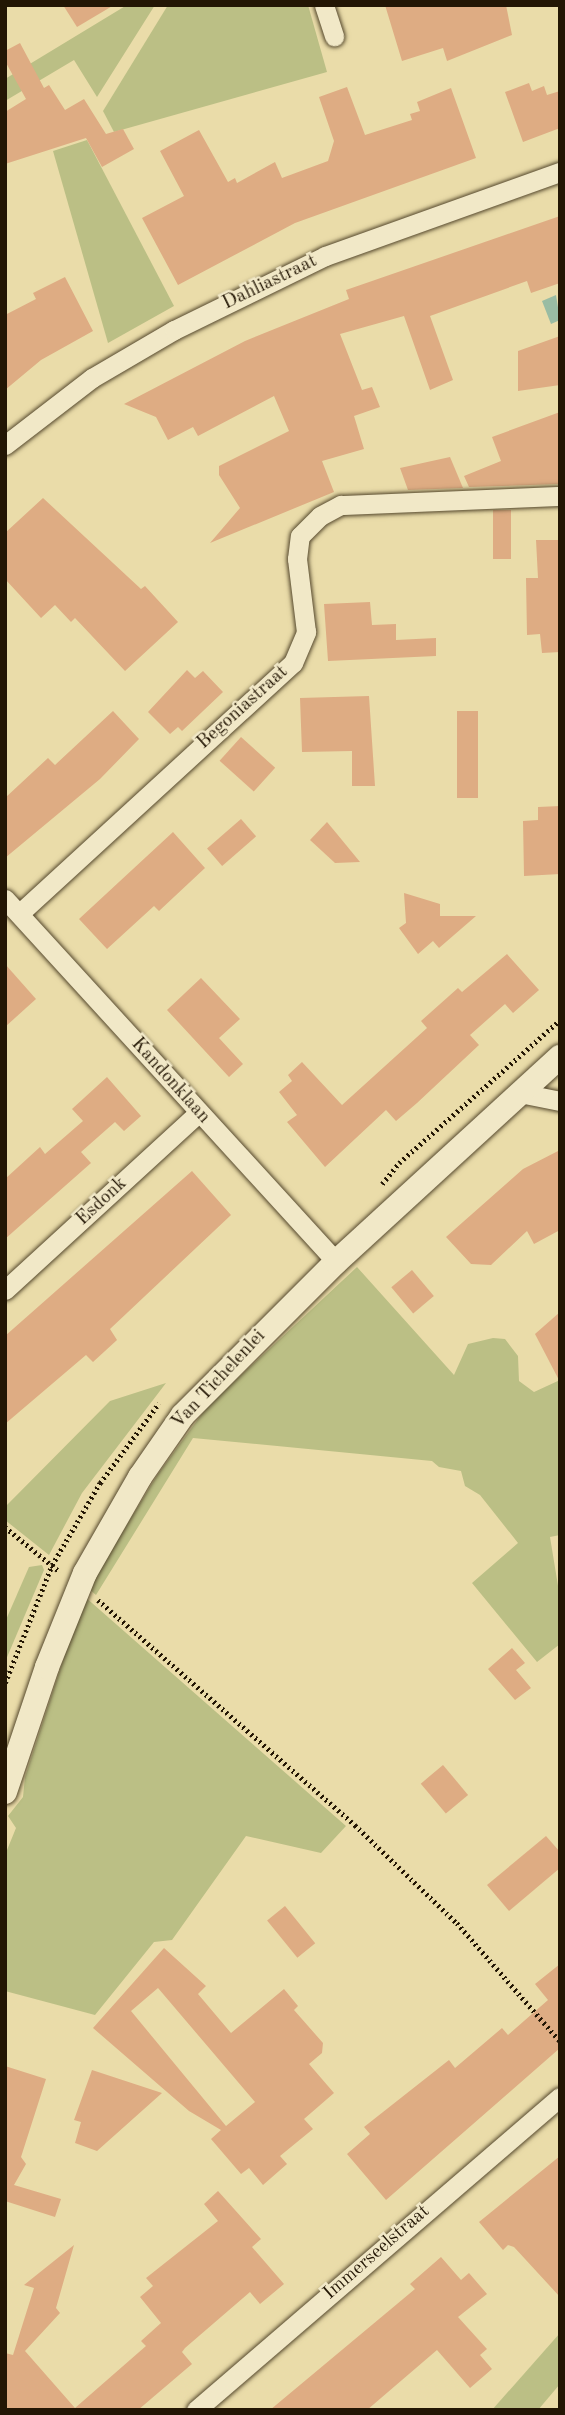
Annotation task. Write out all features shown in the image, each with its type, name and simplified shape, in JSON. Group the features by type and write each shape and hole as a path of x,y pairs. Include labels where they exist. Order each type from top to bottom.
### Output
{"street":[{"path":"324,5 334,36"},
{"name":"Dahliastraat","path":"5,444 92,377 174,330 299,269 560,172"},
{"name":"Begoniastraat","path":"21,912 293,663 306,632 298,559 300,536 320,516 341,505 560,496"},
{"name":"Kandonklaan","path":"5,899 21,912 198,1113 336,1262"},
{"name":"Van Tichelenlei","path":"5,1792 47,1667 79,1587 140,1477 183,1415 336,1262 560,1057"},
{"path":"520,1093 560,1101"},
{"name":"Esdonk","path":"5,1290 198,1113"},
{"name":"Immerseelstraat","path":"196,2410 560,2097"}],"path":[{"path":"375,1195 399,1163 560,1020"},
{"path":"5,1527 79,1587 355,1825 457,1923 560,2041"}],"shaded area":[{"path":"127,5 155,5 97,97 74,60 5,101 5,79"},
{"path":"168,5 308,5 327,72 114,132 103,111"},
{"path":"87,140 174,306 108,343 53,151"},
{"path":"556,295 560,320 551,324 542,301"},
{"path":"357,1267 454,1375 468,1344 493,1338 505,1339 518,1356 519,1381 534,1392 560,1380 560,1535 550,1537 560,1598 560,1644 537,1662 472,1583 518,1543 480,1495 465,1486 461,1471 439,1467 432,1461 193,1438 96,1595 88,1588 158,1474 207,1407"},
{"path":"166,1383 82,1493 49,1555 5,1520 5,1507 110,1401"},
{"path":"42,1565 44,1570 5,1662 5,1622 29,1567"},
{"path":"84,1596 346,1826 321,1853 246,1836 172,1940 154,1942 95,2015 5,1991 5,1855 16,1828 8,1816 23,1797 25,1777"},
{"path":"560,2333 560,2384 538,2410 492,2410"}],"building":[{"path":"63,5 114,5 77,27"},
{"path":"385,5 506,5 512,35 447,61 443,48 402,61"},
{"path":"20,43 44,88 49,85 65,110 84,99 106,134 123,129 134,149 102,167 86,138 5,164 5,112 26,99 5,61 5,51"},
{"path":"529,83 532,91 544,86 547,95 560,91 560,128 523,142 505,92"},
{"path":"347,87 365,135 412,120 410,114 420,111 417,102 451,88 476,158 295,223 178,285 142,218 184,196 160,151 199,130 228,182 235,178 237,183 275,162 282,178 328,161 334,141 319,97"},
{"path":"560,216 560,283 531,293 527,281 430,316 453,380 430,390 404,316 340,334 362,390 372,387 380,407 354,416 364,449 322,461 334,492 210,543 240,508 219,475 219,466 289,431 274,396 198,436 193,427 168,440 156,417 124,404 245,341 349,299 346,290"},
{"path":"65,277 93,331 41,360 5,390 5,315 36,299 33,293"},
{"path":"560,336 560,385 518,391 518,351"},
{"path":"560,412 560,484 469,487 464,476 501,461 492,437"},
{"path":"450,457 463,488 408,490 400,468"},
{"path":"43,498 141,589 145,586 178,622 125,671 75,618 71,622 55,605 41,618 5,579 5,533"},
{"path":"493,510 511,510 511,559 493,559"},
{"path":"536,540 560,540 560,652 542,653 540,634 527,635 526,578 538,578"},
{"path":"370,602 372,625 396,624 396,640 436,638 436,656 328,661 324,604"},
{"path":"187,670 195,678 203,671 223,692 182,731 178,727 170,734 148,712"},
{"path":"369,696 375,786 352,786 352,751 302,752 300,698"},
{"path":"113,711 139,739 100,779 5,858 5,798 48,758 55,765"},
{"path":"457,711 478,711 478,798 457,798"},
{"path":"241,737 275,768 254,792 220,761"},
{"path":"560,806 560,874 524,876 523,821 538,820 538,807"},
{"path":"241,819 256,836 222,866 207,849"},
{"path":"327,822 360,862 335,863 310,840"},
{"path":"173,832 205,868 159,911 154,906 107,949 79,919"},
{"path":"404,893 440,904 440,916 476,916 439,948 433,941 418,954 399,928 406,923"},
{"path":"507,954 539,990 513,1013 505,1004 470,1035 479,1045 417,1103 396,1121 386,1110 325,1167 287,1122 297,1115 279,1092 292,1081 288,1075 302,1062 342,1105 427,1028 421,1021 458,988 462,992"},
{"path":"5,964 36,999 5,1027"},
{"path":"201,978 240,1019 219,1038 243,1064 229,1077 167,1010"},
{"path":"107,1077 141,1116 124,1131 115,1122 81,1152 91,1163 5,1239 5,1179 40,1147 45,1154 83,1121 72,1109"},
{"path":"560,1150 560,1230 534,1244 527,1231 491,1265 471,1264 446,1237 523,1169"},
{"path":"192,1171 231,1215 110,1329 117,1340 93,1362 86,1355 5,1424 5,1336"},
{"path":"412,1270 434,1296 413,1313 391,1287"},
{"path":"560,1312 560,1382 535,1334"},
{"path":"512,1648 525,1663 516,1670 531,1688 515,1700 488,1669"},
{"path":"443,1765 468,1795 446,1814 421,1784"},
{"path":"546,1836 560,1852 560,1868 509,1911 487,1885"},
{"path":"285,1906 315,1943 297,1958 267,1920"},
{"path":"164,1948 206,1986 198,1994 231,2033 284,1989 298,2006 294,2010 323,2043 322,2053 309,2064 334,2093 304,2119 313,2129 280,2156 287,2164 263,2185 249,2168 241,2174 211,2139 221,2130 189,2111 93,2028","holes":["158,1988 255,2102 226,2126 131,2011"]},
{"path":"560,1964 560,2048 386,2200 347,2154 370,2134 364,2127 449,2060 455,2068 502,2028 508,2035 548,2000 535,1984"},
{"path":"5,2066 46,2079 21,2157 26,2164 14,2185 61,2199 55,2217 5,2201"},
{"path":"92,2070 162,2093 97,2151 75,2143 81,2122 74,2120"},
{"path":"560,2156 560,2297 514,2247 508,2245 503,2250 479,2222"},
{"path":"218,2191 261,2239 252,2247 284,2284 260,2304 250,2292 185,2348 182,2352 192,2364 138,2410 5,2410 5,2353 13,2355 34,2288 24,2285 74,2245 56,2308 60,2313 25,2351 75,2408 146,2346 141,2341 161,2323 140,2297 153,2286 146,2278 218,2221 204,2204"},
{"path":"441,2257 461,2280 469,2273 487,2294 458,2317 487,2349 480,2355 492,2369 470,2388 437,2350 367,2410 270,2410 415,2289 410,2284"}]}
